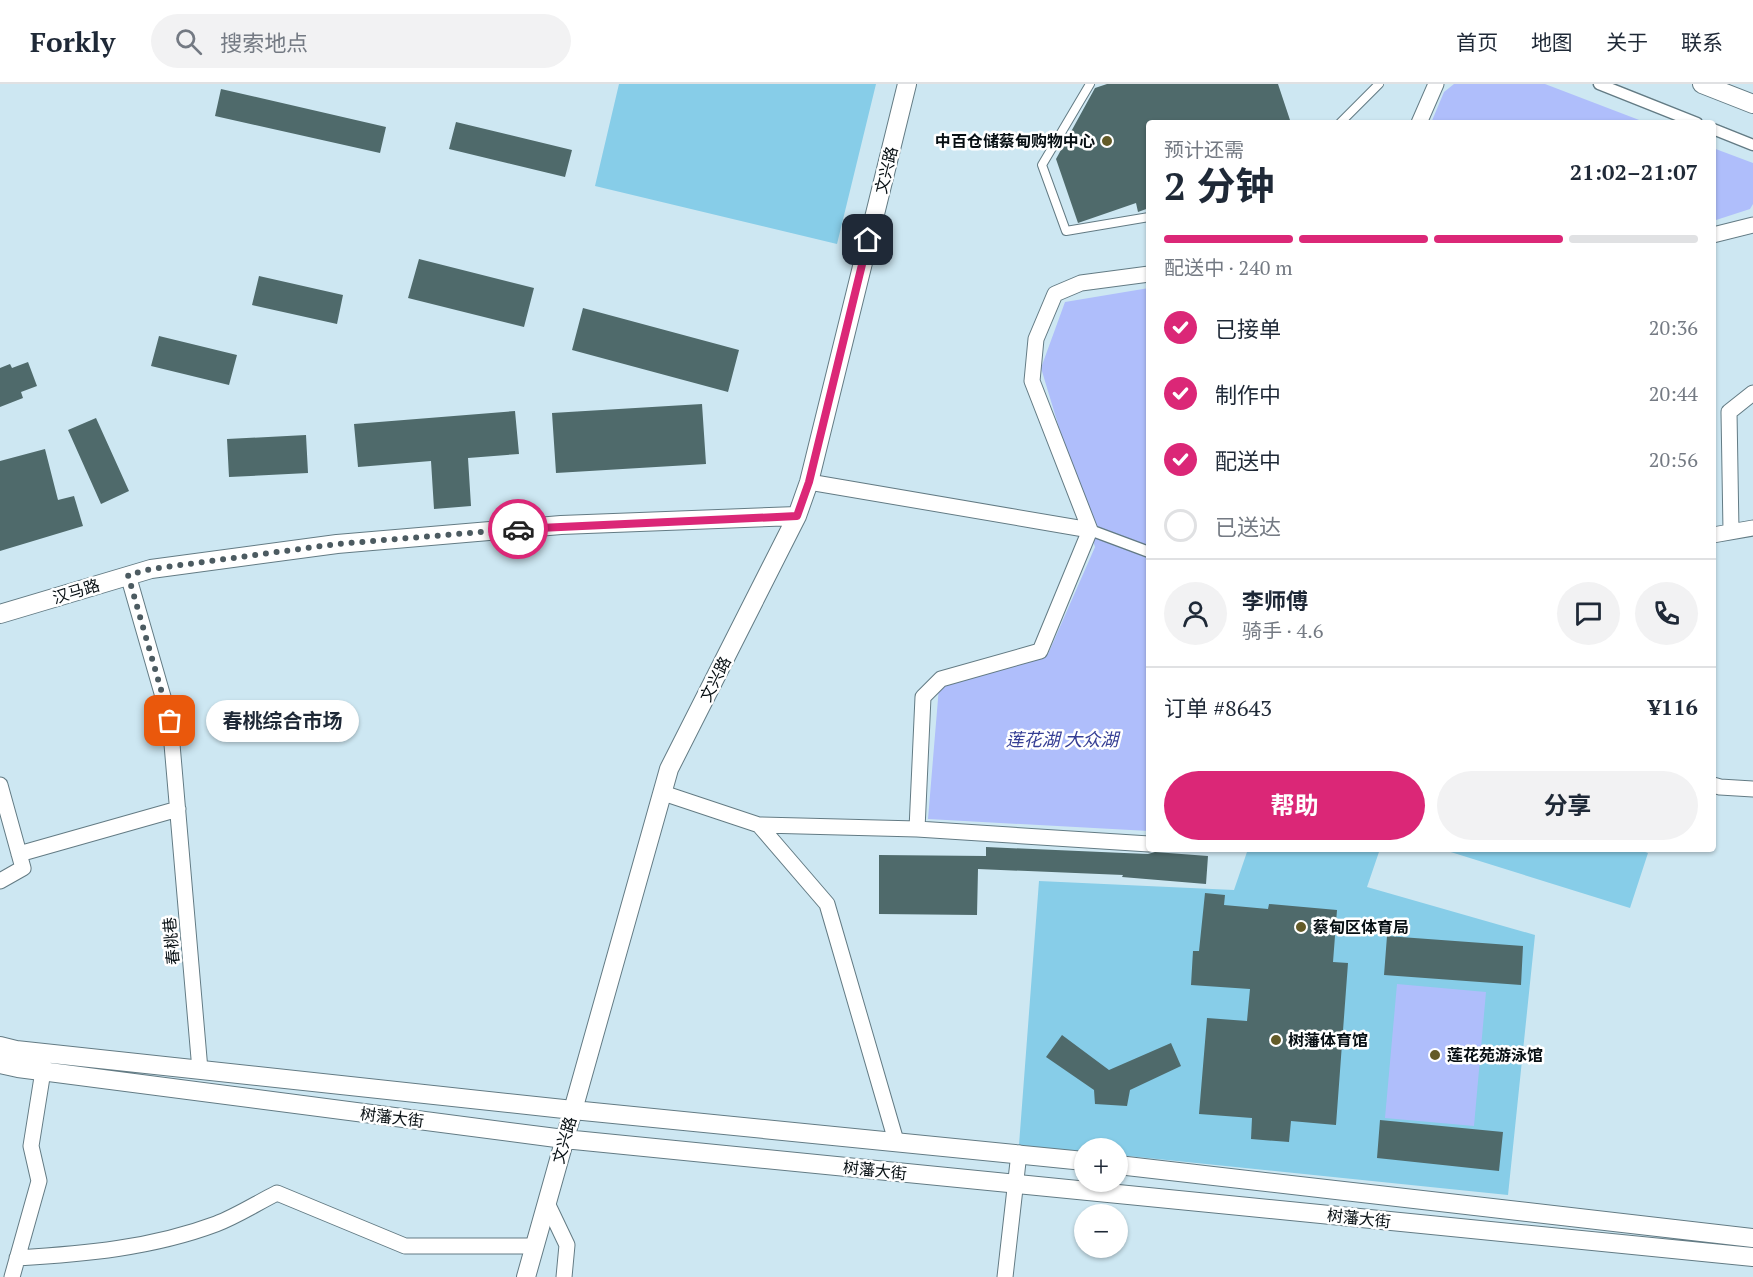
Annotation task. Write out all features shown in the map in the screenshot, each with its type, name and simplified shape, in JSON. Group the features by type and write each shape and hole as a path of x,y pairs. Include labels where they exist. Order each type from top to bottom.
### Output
{"street":[{"name":"文兴路","path":"526,1277 669,769 797,516 809,482 908,84"},
{"path":"1420,120 1433,90 1445,84"},
{"path":"1599,84 1690,120"},
{"path":"1702,84 1753,104"},
{"path":"1716,130 1753,145"},
{"path":"1716,233 1753,225"},
{"path":"917,829 923,697 941,679 1040,651 1089,530 1032,381 1036,339 1054,294 1081,283 1146,274"},
{"path":"1731,531 1729,412 1753,393"},
{"path":"809,482 1089,530 1146,551"},
{"name":"汉马路","path":"0,614 151,569 348,543 561,525 797,516"},
{"path":"1716,534 1753,528"},
{"name":"春桃巷","path":"128,575 170,721 200,1070"},
{"path":"0,785 23,868 0,881"},
{"path":"1716,786 1753,789"},
{"path":"663,793 759,825 917,829 1146,844"},
{"path":"19,854 178,809"},
{"path":"759,825 827,904 896,1141"},
{"name":"树藩大街","path":"0,1046 43,1053 573,1110 1074,1160"},
{"path":"12,1277 39,1181 31,1146 43,1071 43,1053"},
{"name":"树藩大街","path":"0,1064 564,1139 1753,1257"},
{"path":"1005,1277 1019,1153"},
{"name":"树藩大街","path":"1128,1166 1753,1238"},
{"path":"17,1258 74,1255 139,1246 216,1224 277,1193 405,1246 535,1246"},
{"path":"547,1203 567,1245 564,1277"}],"lane":[{"path":"1090,84 1042,165 1066,231 1146,218"},
{"path":"1343,120 1379,84"}],"shaded area":[{"path":"619,84 876,84 837,244 595,186"},
{"name":"树藩体育馆","path":"1247,852 1379,852 1367,887 1535,935 1508,1195 1128,1156 1128,1138 1074,1138 1074,1151 1019,1145 1039,881 1234,890"},
{"path":"1451,852 1645,852 1648,853 1630,908"}],"water":[{"path":"1454,84 1545,84 1639,120 1432,120 1444,92"},
{"path":"1716,149 1753,163 1753,204 1750,209 1716,220"},
{"name":"莲花湖 大众湖","path":"1146,288 1146,831 928,819 939,687 1048,654 1095,547 1041,368 1065,302"},
{"name":"莲花苑游泳馆","path":"1397,984 1486,992 1474,1126 1385,1118"}],"building":[{"name":"中百仓储蔡甸购物中心","path":"1107,84 1278,84 1290,120 1146,120 1146,209 1138,212 1136,203 1078,223 1056,159 1095,88"},
{"path":"221,89 386,127 380,153 215,116"},
{"path":"456,122 572,150 565,177 449,149"},
{"path":"419,259 534,288 524,327 408,298"},
{"path":"259,276 343,295 337,324 252,305"},
{"path":"583,308 739,350 728,392 572,350"},
{"path":"159,336 237,355 229,385 151,366"},
{"path":"28,362 37,386 21,392 23,398 0,407 0,368 10,364 12,368"},
{"path":"702,404 706,464 556,473 552,413"},
{"path":"515,411 519,454 468,458 471,506 434,509 431,461 358,467 354,424"},
{"path":"96,418 129,491 101,504 68,430"},
{"path":"306,435 308,473 229,477 227,439"},
{"path":"45,449 58,500 74,496 83,526 0,551 0,461"},
{"path":"986,847 1148,854 1155,852 1208,856 1206,884 1122,877 1123,875 978,869 977,915 879,914 879,855 986,856"},
{"path":"1205,893 1225,895 1224,905 1268,909 1269,904 1337,910 1333,962 1348,963 1336,1125 1291,1121 1289,1142 1251,1139 1252,1118 1199,1114 1207,1018 1247,1021 1250,989 1191,985 1193,951 1199,951"},
{"path":"1387,936 1523,946 1521,985 1384,975"},
{"path":"1062,1035 1109,1070 1171,1043 1181,1066 1130,1090 1127,1106 1095,1104 1094,1090 1046,1057"},
{"path":"1380,1120 1503,1132 1499,1171 1377,1158"}],"way so far":[{"path":"170,721 128,575 151,569 337,544 518,529"}],"place":[{"name":"中百仓储蔡甸购物中心","path":"1107,141"},
{"name":"春桃综合市场","path":"170,721"},
{"name":"蔡甸区体育局","path":"1301,927"},
{"name":"树藩体育馆","path":"1276,1040"},
{"name":"莲花苑游泳馆","path":"1435,1055"}],"route":[{"path":"518,529 561,525 797,516 809,482 868,240"}]}
